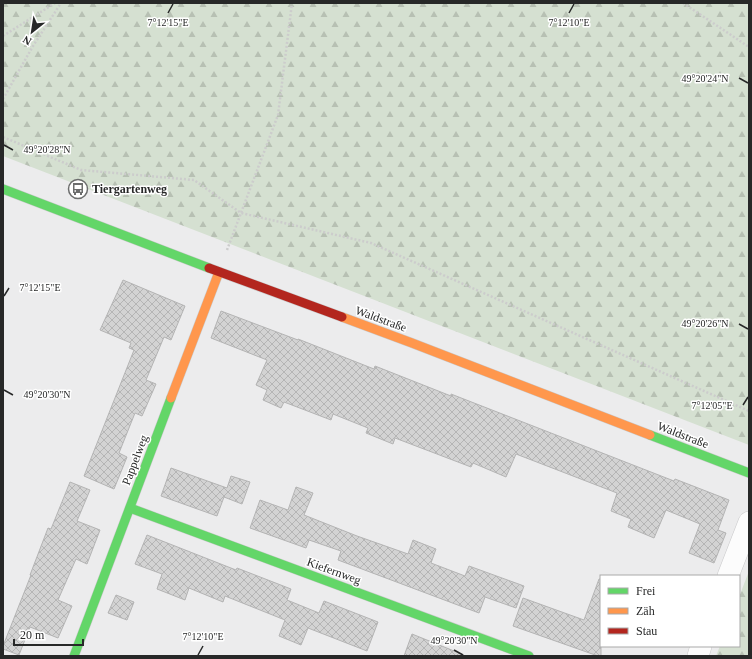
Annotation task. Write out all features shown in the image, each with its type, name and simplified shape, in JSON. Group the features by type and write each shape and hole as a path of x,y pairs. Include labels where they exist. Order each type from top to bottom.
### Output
{"street":[{"name":"Waldstraße","path":"3,189 219,272 419,346 749,473"},
{"name":"Pappelweg","path":"74,656 219,272"},
{"name":"Kiefernweg","path":"130,508 529,656"},
{"path":"728,575 749,522"}],"path":[{"path":"3,36 55,3"},
{"path":"3,99 33,46 61,3"},
{"path":"219,272 278,115 292,3"},
{"path":"683,3 749,47"},
{"path":"3,137 81,170 194,180 241,213 371,244 749,411"}],"green space":[{"path":"3,3 749,3 749,445 3,156"},
{"path":"749,571 749,656 716,656 720,647 740,647 740,594"}],"building":[{"path":"123,280 185,306 171,340 164,337 146,380 156,384 142,416 135,413 119,453 127,457 114,489 84,476 134,350 129,348 131,343 100,330"},
{"path":"221,311 374,369 375,366 451,396 451,394 674,481 675,479 729,500 718,530 726,533 714,563 689,553 700,524 666,510 654,538 628,527 631,519 611,511 617,493 516,454 506,477 473,463 471,467 395,438 393,444 366,433 368,428 333,414 331,420 284,402 281,408 263,400 267,390 256,385 267,360 211,338"},
{"path":"171,468 227,488 231,476 250,482 242,504 224,497 217,516 161,496"},
{"path":"70,482 90,490 77,521 100,530 87,564 76,559 58,600 72,606 58,638 30,627 19,655 3,649 3,646 48,528 51,529"},
{"path":"296,487 313,493 304,515 408,554 413,540 436,549 431,563 465,576 469,566 524,586 516,608 485,597 479,613 338,560 341,551 309,540 306,548 250,528 260,500 288,510"},
{"path":"147,535 236,570 237,568 291,589 287,600 319,613 324,601 378,622 367,651 308,628 301,645 279,636 285,620 225,596 223,602 189,588 185,600 157,589 162,574 135,564"},
{"path":"600,579 601,656 513,626 523,598 584,620"},
{"path":"116,595 134,602 127,620 108,613"},
{"path":"412,634 464,655 464,656 404,656"}],"traffic: fast":[{"path":"3,189 209,268"},
{"path":"74,656 171,398"},
{"path":"650,435 749,473"},
{"path":"130,508 529,656"}],"traffic: slow":[{"path":"171,398 219,272"},
{"path":"342,317 650,435"}],"traffic: jam":[{"path":"209,268 342,317"}],"place":[{"name":"Tiergartenweg","path":"78,189"}]}
